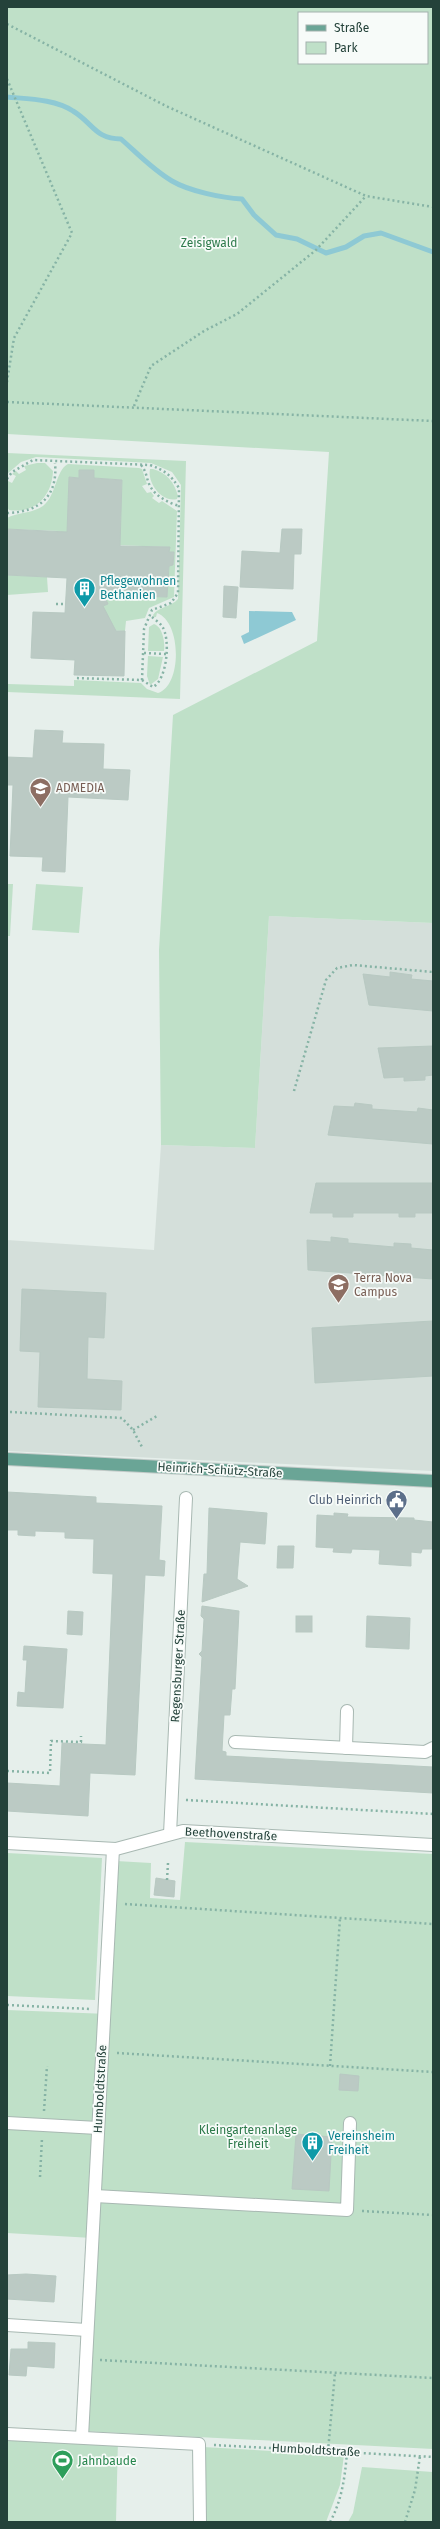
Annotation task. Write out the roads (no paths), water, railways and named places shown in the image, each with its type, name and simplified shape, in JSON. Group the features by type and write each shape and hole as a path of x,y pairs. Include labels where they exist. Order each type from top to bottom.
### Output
{"main road":[{"name":"Heinrich-Schütz-Straße","path":"7,1459 433,1481"}],"street":[{"name":"Regensburger Straße","path":"170,1834 186,1498"},
{"path":"346,1748 347,1711"},
{"path":"235,1742 425,1752 433,1748"},
{"name":"Beethovenstraße","path":"7,1843 113,1849 183,1830 433,1845"},
{"name":"Humboldtstraße","path":"82,2437 113,1849"},
{"path":"7,2123 98,2128"},
{"path":"95,2196 347,2210 350,2123"},
{"path":"7,2325 87,2330"},
{"path":"7,2434 200,2444 200,2522"}],"water":[{"path":"249,611 292,612 296,620 244,644 241,636 249,632"}],"waterway":[{"path":"7,97 41,100 66,107 105,136 121,139 152,167 179,185 206,193 242,199 254,215 276,235 297,239 326,253 346,247 364,236 381,233 433,252"}],"place":[{"name":"Pflegewohnen Bethanien","path":"84,608"},
{"name":"ADMEDIA","path":"40,808"},
{"name":"Terra Nova Campus","path":"339,1304"},
{"name":"Club Heinrich","path":"397,1520"},
{"name":"Vereinsheim Freiheit","path":"312,2162"},
{"name":"Jahnbaude","path":"62,2480"}],"park label":[{"name":"Zeisigwald","path":"209,243"},
{"name":"Kleingartenanlage Freiheit","path":"248,2137"}]}
